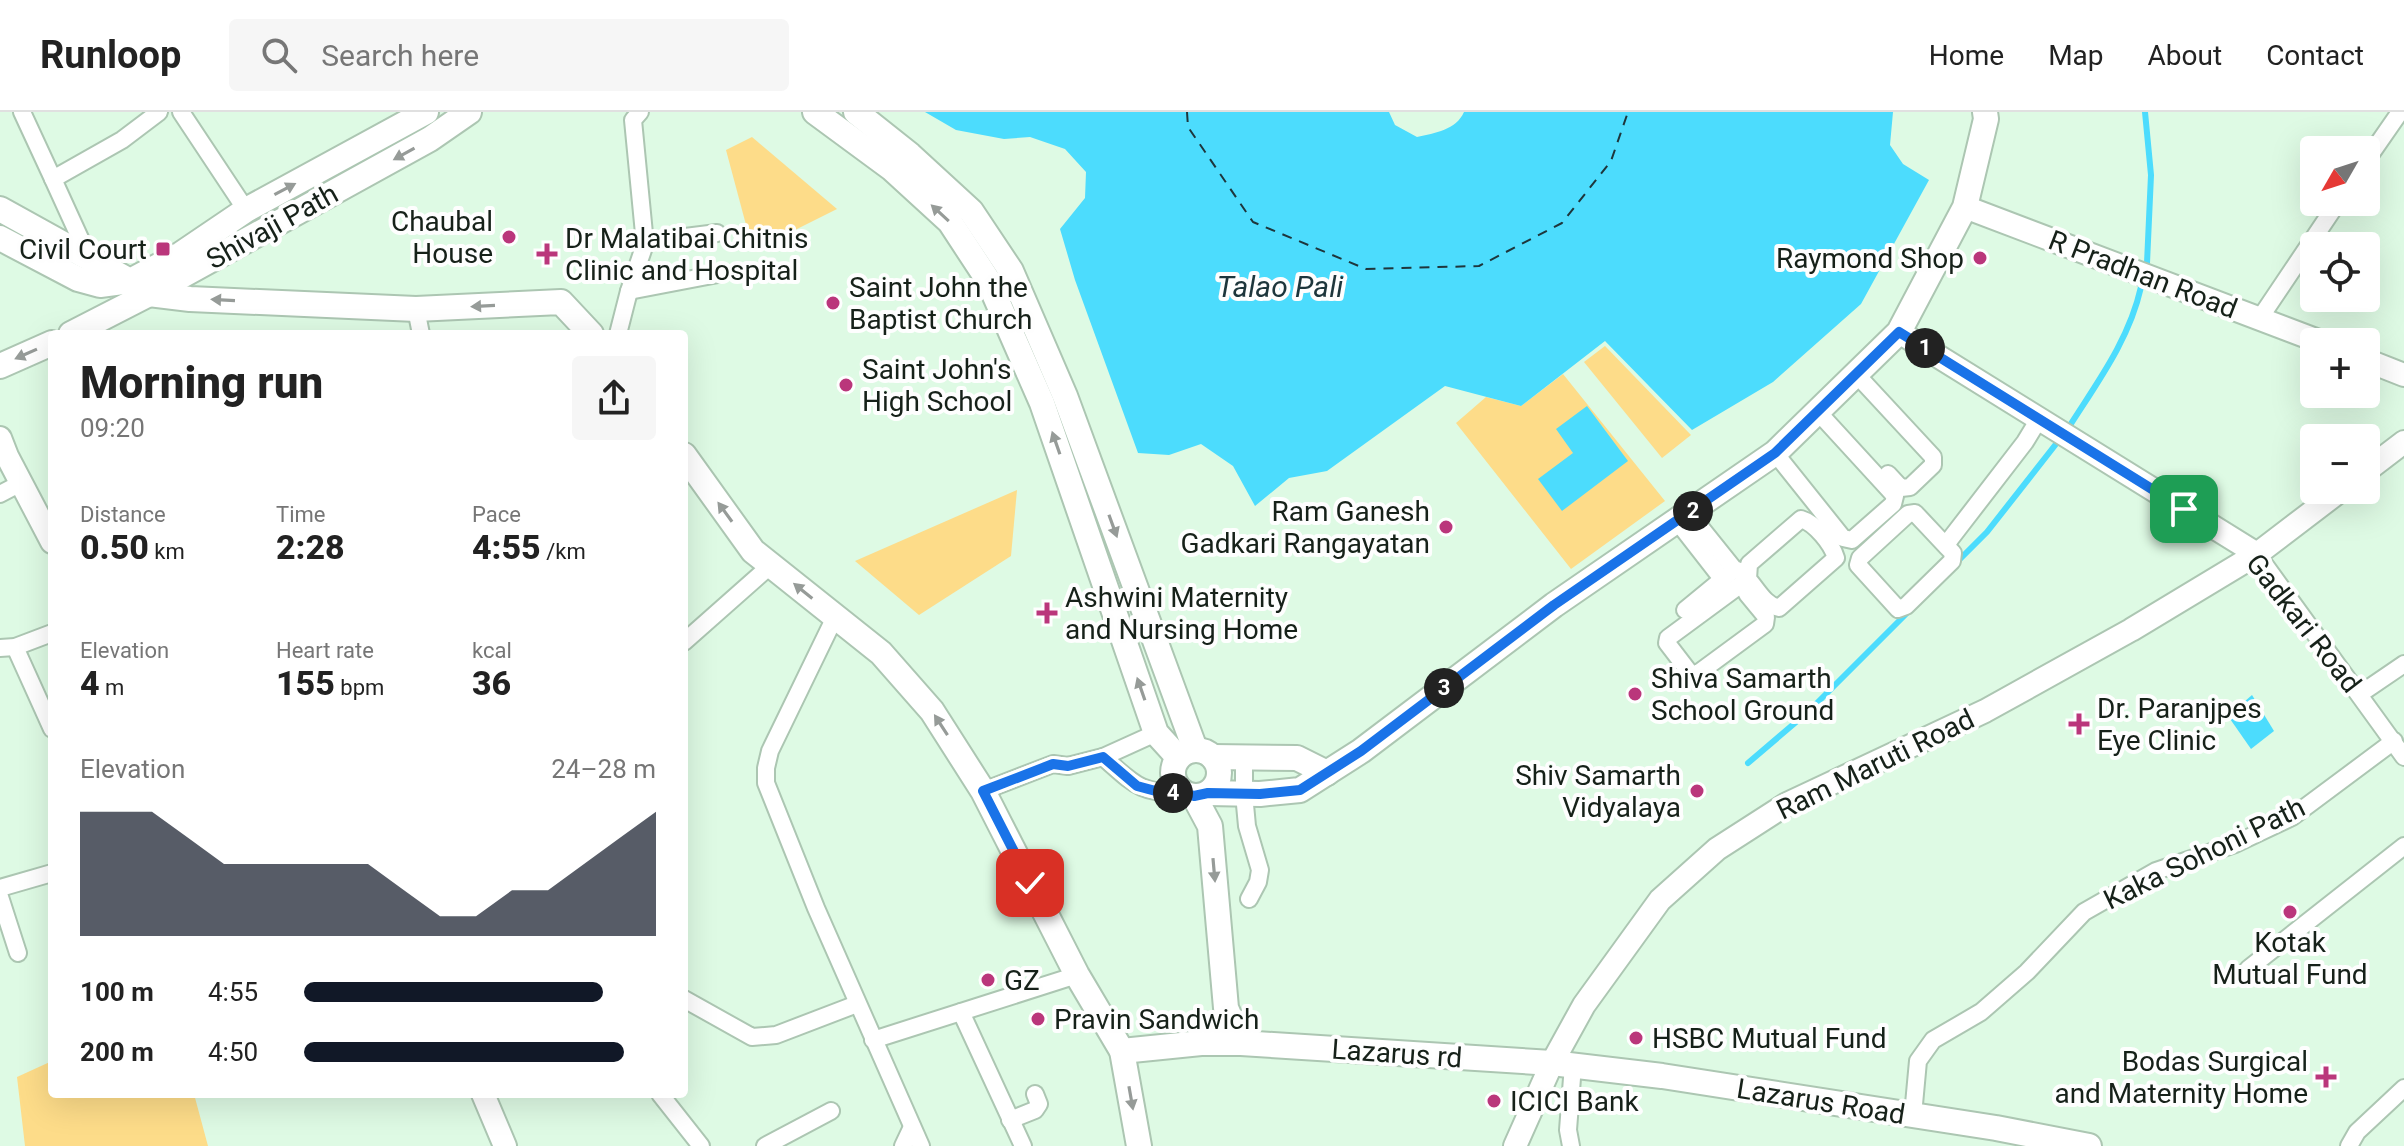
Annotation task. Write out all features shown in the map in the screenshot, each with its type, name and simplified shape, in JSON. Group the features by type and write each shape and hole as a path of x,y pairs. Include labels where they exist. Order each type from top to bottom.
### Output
{"main road":[{"path":"140,288 181,254 246,210 426,112"},
{"name":"Shivaji Path","path":"77,330 140,288 430,139 469,112"},
{"path":"815,112 891,168 950,222 988,280 1042,403 1156,733 1219,768 1216,786 1195,794"},
{"path":"856,112 910,155 971,211 1011,271 1065,396 1195,754"},
{"path":"1327,773 1297,758 1195,754 1172,770 1177,788 1195,794 1300,790 1327,773 1361,751 1554,605 1775,453 1899,332 1965,207 1986,119 1985,112"},
{"path":"0,209 140,288"},
{"path":"3,246 78,279 190,299 416,309 561,302 587,330"},
{"path":"0,366 48,345"},
{"path":"688,461 753,551 881,653 932,711 983,791 1077,975 1122,1051 1139,1146"},
{"path":"1195,794 1210,826 1226,1008 1241,1043"},
{"path":"1201,1043 1226,1008"},
{"name":"Lazarus rd","path":"1122,1051 1201,1043 1241,1043 1563,1064"},
{"name":"Lazarus Road","path":"1563,1064 1662,1076 1913,1115 2089,1146"}],"street":[{"path":"22,112 89,258"},
{"path":"53,179 122,140 159,112"},
{"path":"181,112 246,210"},
{"path":"619,330 645,242 633,120 640,112"},
{"path":"2380,141 2400,112"},
{"name":"R Pradhan Road","path":"1965,207 2300,334"},
{"path":"2260,318 2329,216"},
{"path":"645,242 717,233"},
{"path":"629,291 718,274"},
{"path":"416,309 420,330"},
{"name":"Gadkari Road","path":"1899,332 2257,554 2404,757"},
{"path":"2380,366 2404,375"},
{"path":"1822,408 1901,488 1910,487 1933,465 1933,457 1856,374"},
{"path":"1775,453 1843,538 1852,540 1893,504 1895,496 1822,408"},
{"path":"1949,542 2039,419"},
{"path":"0,438 48,534"},
{"path":"2380,460 2404,442"},
{"path":"0,494 21,483"},
{"path":"1909,498 1949,542 1953,553 1952,561 1906,606 1898,609 1858,565 1860,558 1908,514 1915,513 1949,542"},
{"name":"Ram Maruti Road","path":"1515,1146 1563,1064 1584,1005 1660,900 1717,849 1787,804 1999,703 2131,630 2257,554 2323,504"},
{"path":"1683,517 1736,578 1766,617 1765,624 1697,674 1690,673 1667,643 1668,638 1736,578 1749,564 1801,519 1808,521 1834,551 1836,558 1779,608 1772,607 1736,578"},
{"path":"688,638 771,565"},
{"path":"1685,610 1736,578"},
{"path":"835,617 770,751 766,783 857,1004 921,1146"},
{"path":"48,634 8,648 48,722"},
{"path":"2360,694 2404,664"},
{"path":"983,791 1053,764 1068,766 1103,757 1156,733"},
{"name":"Kaka Sohoni Path","path":"1913,1115 1918,1061 1933,1040 1981,1012 2027,972 2084,912 2156,871 2235,844 2292,817 2394,741"},
{"path":"1103,757 1137,786 1163,793 1195,794"},
{"path":"1244,758 1247,826 1260,870 1249,899"},
{"path":"2248,969 2404,846"},
{"path":"0,888 48,874"},
{"path":"0,897 18,953"},
{"path":"873,1040 1077,975"},
{"path":"688,1001 752,1037 776,1035 857,1004"},
{"path":"961,1012 1023,1146"},
{"path":"1563,1064 1571,1146"},
{"path":"2349,1146 2357,1132 2404,1088"},
{"path":"1010,1120 1035,1110 1039,1104 1035,1094"},
{"path":"485,1098 505,1146"},
{"path":"663,1098 701,1146"},
{"path":"765,1146 831,1111"},
{"path":"903,1146 912,1127"}],"shaded area":[{"path":"752,137 837,209 753,251 726,150"},
{"path":"1605,346 1691,435 1662,458 1584,362"},
{"path":"1563,374 1665,501 1571,569 1456,423 1486,397 1521,406"},
{"path":"1017,490 1011,556 919,615 855,561"},
{"path":"48,1063 48,1098 195,1098 208,1146 25,1146 17,1077"}],"water":[{"name":"Talao Pali","path":"925,112 1389,112 1395,125 1417,137 1450,127 1464,112 1893,112 1890,145 1903,164 1929,180 1861,304 1773,382 1692,430 1605,341 1521,406 1445,386 1327,471 1289,478 1255,506 1233,466 1201,444 1169,455 1138,453 1075,280 1060,229 1085,198 1086,172 1065,149 1030,137 1004,139 956,130"},
{"path":"1587,406 1628,461 1562,511 1538,479 1573,453 1556,429"},
{"path":"2252,695 2274,731 2251,749 2228,716"}],"waterway":[{"path":"2145,112 2151,175 2147,263"},
{"path":"2067,430 2120,344 2141,287"},
{"path":"1955,564 1987,532 2056,444"},
{"path":"1748,763 1809,711 1908,612"}],"ferry route":[{"path":"1187,112 1188,127 1253,222 1366,269 1479,266 1562,223 1611,161 1628,112"}],"place":[{"name":"Chaubal House","path":"509,237"},
{"name":"Civil Court","path":"163,249"},
{"name":"Dr Malatibai Chitnis Clinic and Hospital","path":"547,254"},
{"name":"Raymond Shop","path":"1980,258"},
{"name":"Saint John the Baptist Church","path":"833,303"},
{"name":"Saint John's High School","path":"846,385"},
{"name":"Ram Ganesh Gadkari Rangayatan","path":"1446,527"},
{"name":"Ashwini Maternity and Nursing Home","path":"1047,613"},
{"name":"Shiva Samarth School Ground","path":"1635,694"},
{"name":"Dr. Paranjpes Eye Clinic","path":"2079,724"},
{"name":"Shiv Samarth Vidyalaya","path":"1697,791"},
{"name":"Kotak Mutual Fund","path":"2290,912"},
{"name":"GZ","path":"988,980"},
{"name":"Pravin Sandwich","path":"1038,1019"},
{"name":"HSBC Mutual Fund","path":"1636,1038"},
{"name":"Bodas Surgical and Maternity Home","path":"2326,1077"},
{"name":"ICICI Bank","path":"1494,1101"}],"route":[{"path":"1030,883 983,791 1053,764 1068,766 1103,757 1137,786 1163,793 1202,796 1208,793 1260,794 1300,790 1361,751 1554,605 1775,453 1899,332 2184,509"}]}
